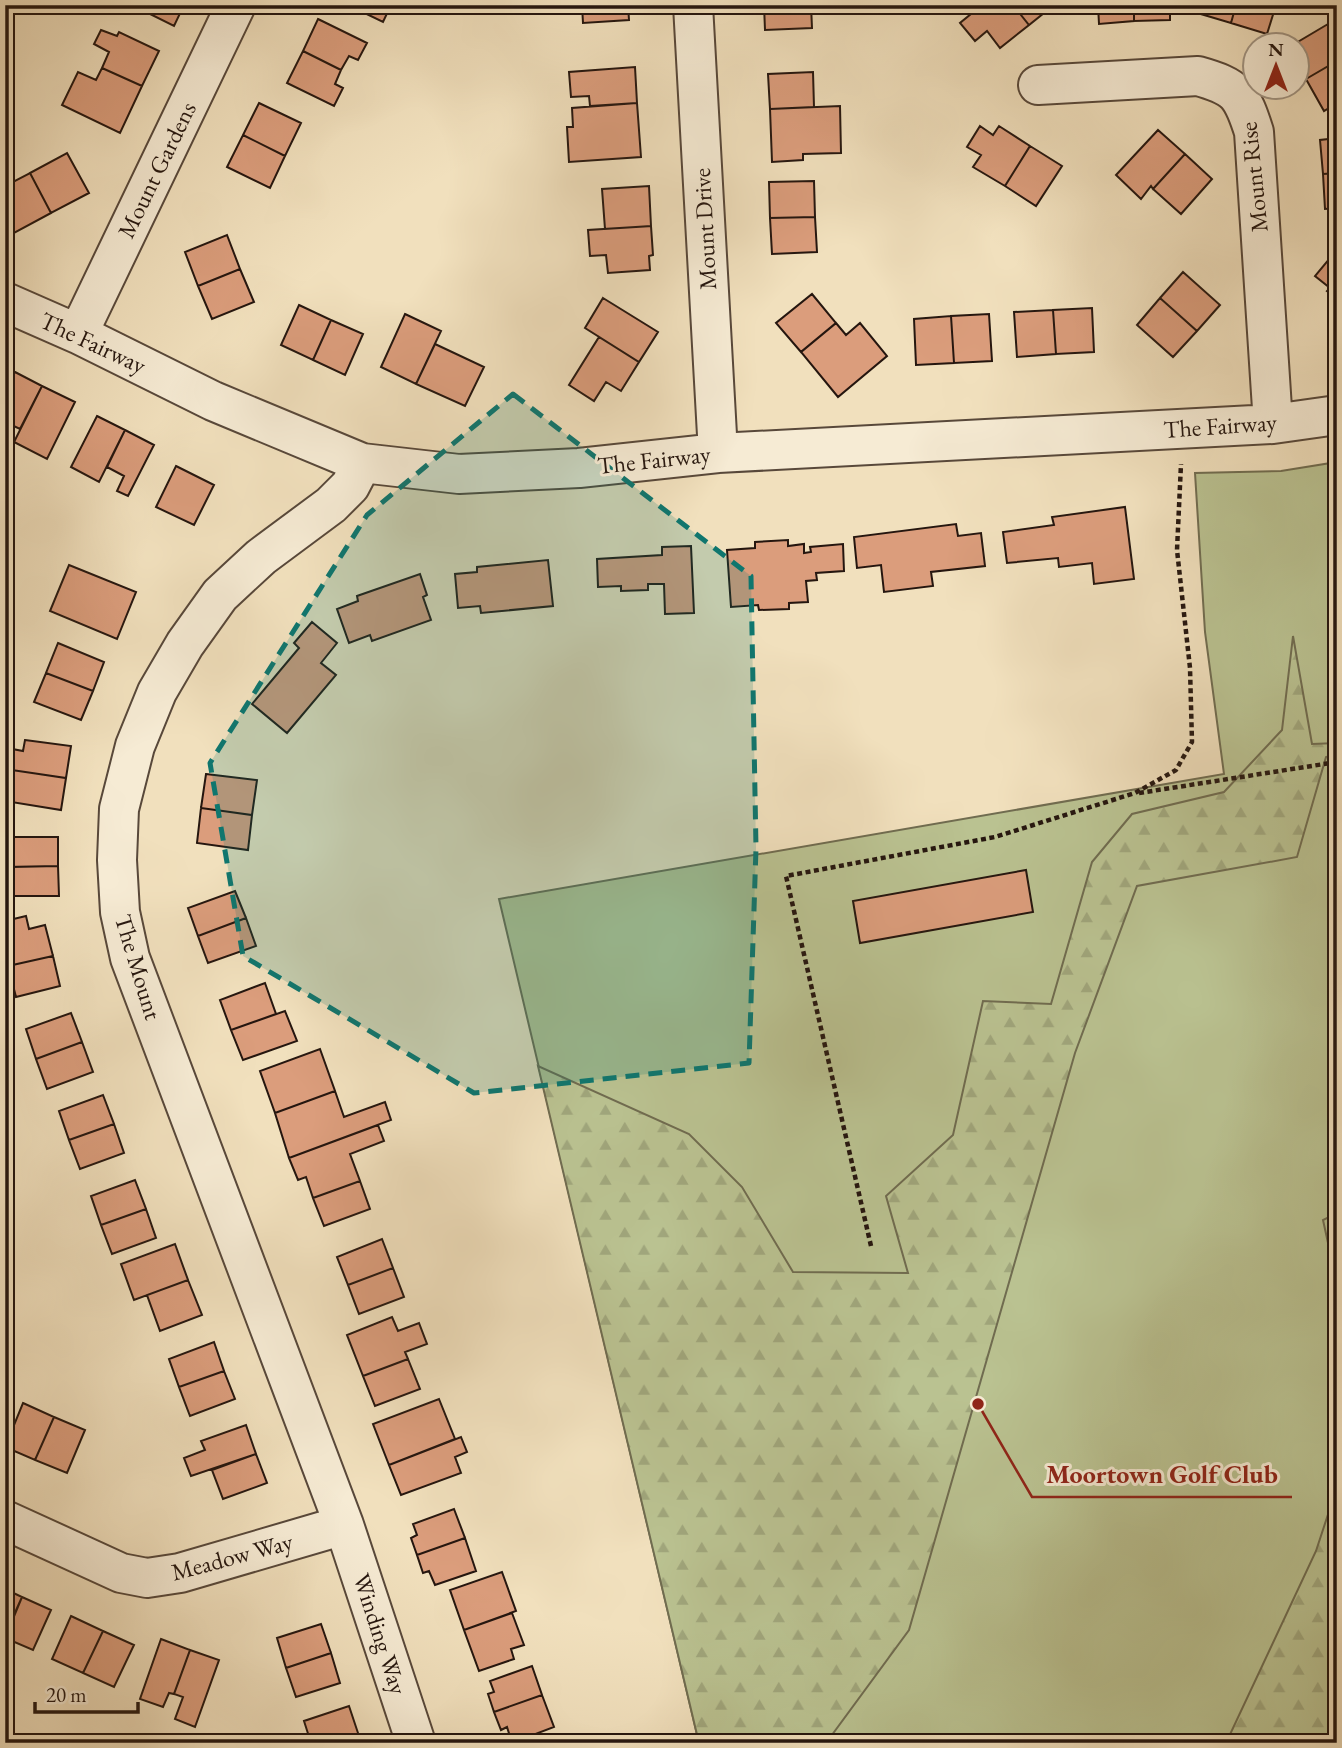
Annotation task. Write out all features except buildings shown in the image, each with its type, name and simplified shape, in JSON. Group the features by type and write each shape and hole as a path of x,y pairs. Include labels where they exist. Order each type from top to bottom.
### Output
{"street":[{"name":"Mount Gardens","path":"78,334 236,5"},
{"name":"Mount Drive","path":"693,5 718,453"},
{"name":"Mount Rise","path":"1038,85 1198,76 1220,82 1235,92 1247,108 1254,132 1273,424"},
{"name":"The Fairway","path":"5,302 78,334 213,401 362,463 459,474 579,468 718,453 1273,424 1337,415"},
{"name":"The Mount","path":"344,1525 130,958 120,912 117,860 119,809 135,747 157,692 185,644 220,595 261,557 331,505 350,486 362,463"},
{"name":"Meadow Way","path":"5,1520 121,1573 147,1578 180,1573 344,1525"},
{"name":"Winding Way","path":"344,1525 416,1743"}],"path":[{"path":"1135,793 1176,770 1192,742 1191,668 1177,550 1183,429"},
{"path":"871,1246 786,876 995,837 1135,793 1337,762"}],"highlighted area":[{"path":"513,394 751,576 756,848 749,1063 474,1093 243,956 210,763 367,515"}],"green space":[{"path":"1337,462 1337,1743 699,1743 499,899 1224,774 1205,632 1195,473 1281,471"},
{"path":"1293,636 1312,744 1337,743 1337,754 1326,757 1297,857 1137,886 1075,1053 909,1630 826,1743 699,1743 538,1066 689,1134 742,1187 793,1272 908,1273 886,1196 953,1135 983,1001 1051,1004 1092,862 1132,814 1224,792 1282,730"},
{"path":"1337,1213 1337,1284 1323,1220"},
{"path":"1337,1487 1337,1743 1226,1743 1316,1551"}],"place":[{"name":"Moortown Golf Club","path":"978,1404"}]}
